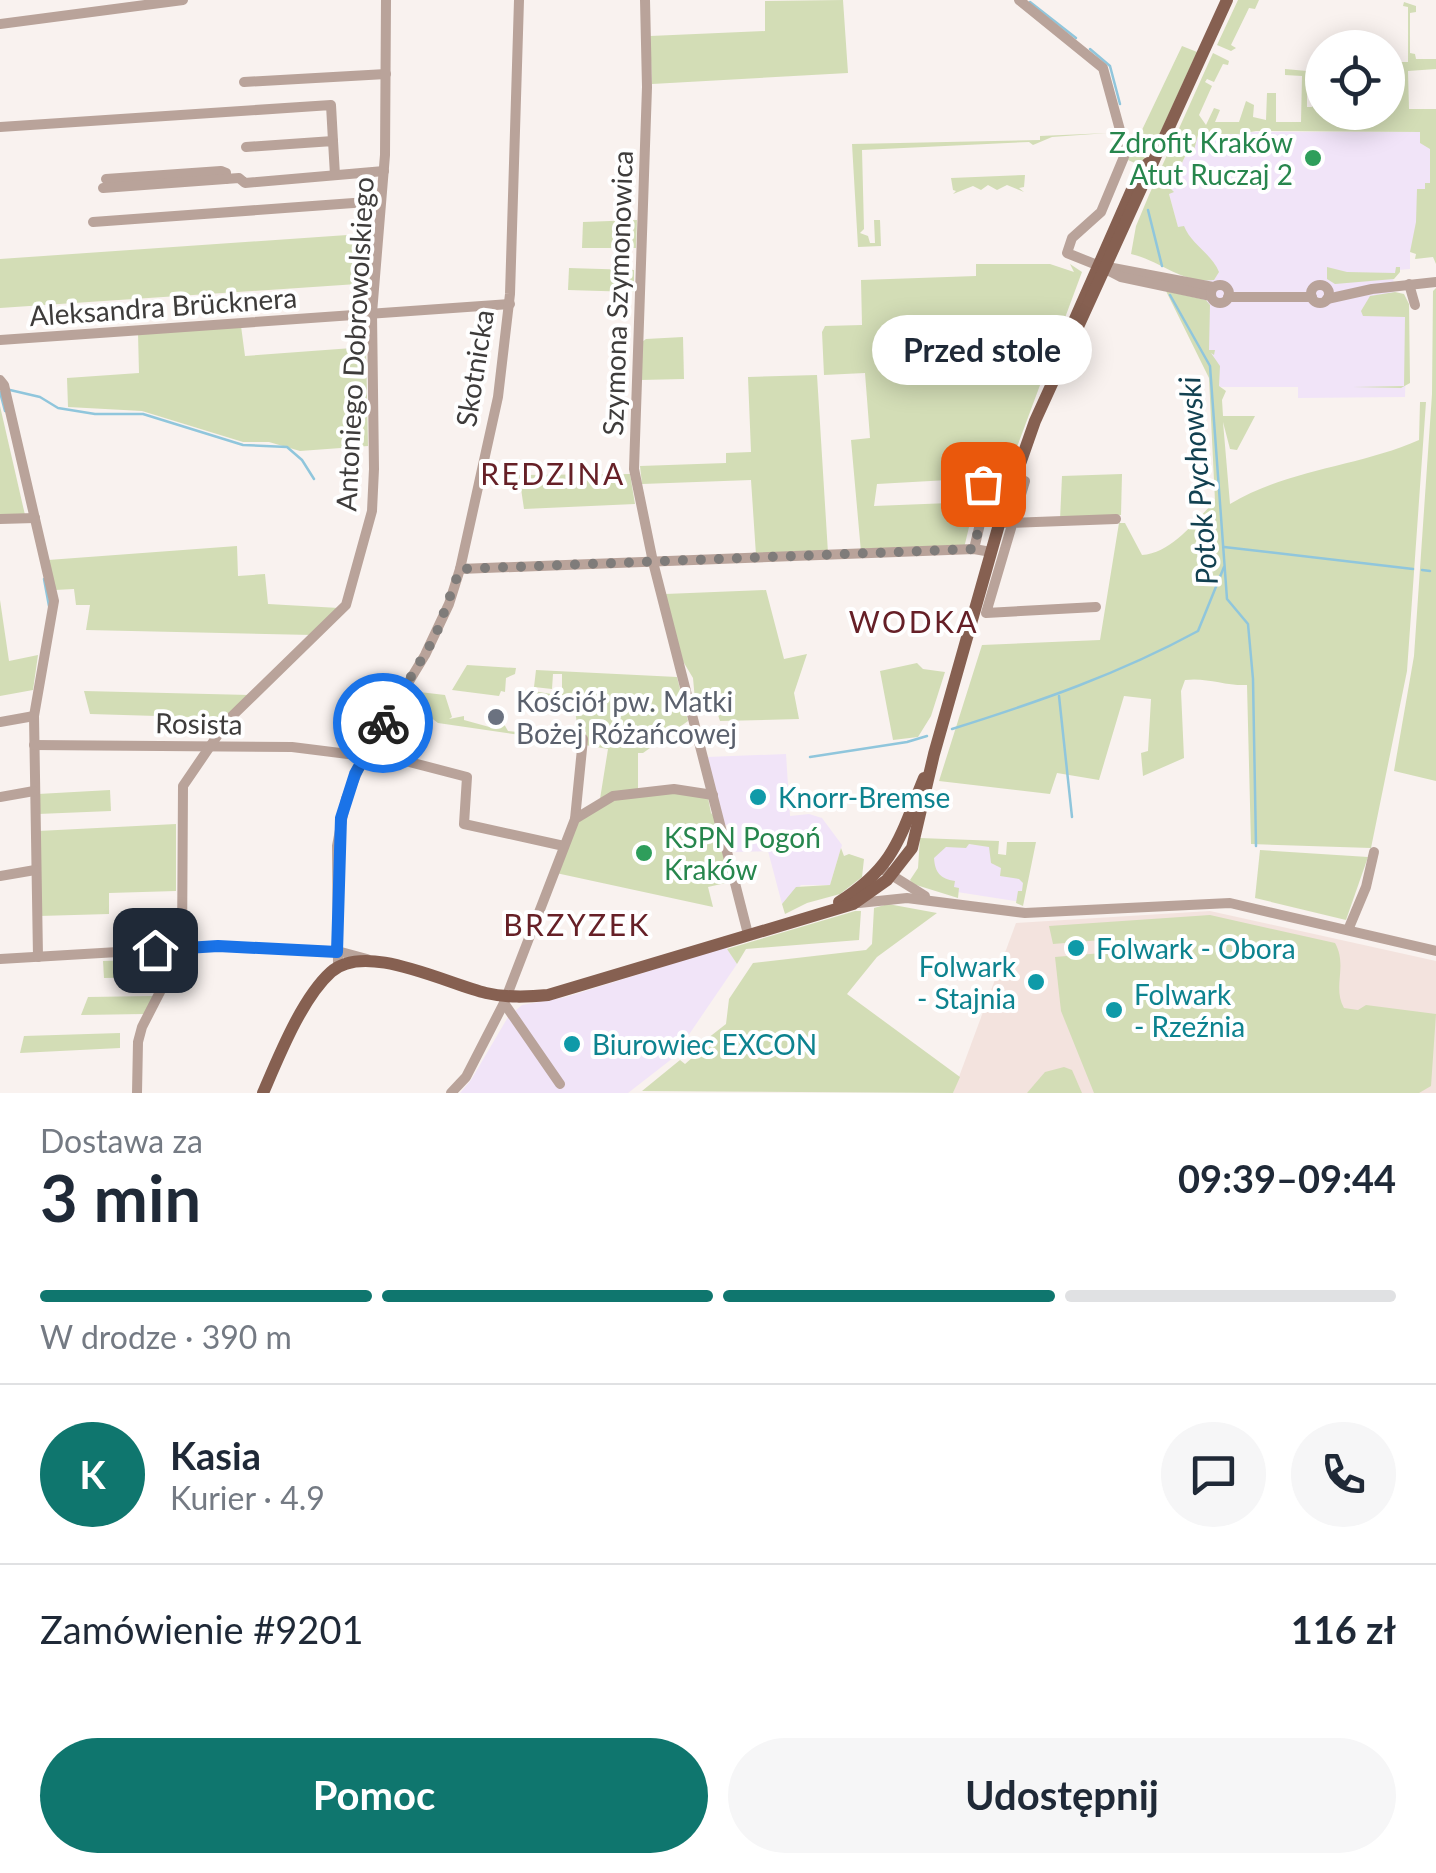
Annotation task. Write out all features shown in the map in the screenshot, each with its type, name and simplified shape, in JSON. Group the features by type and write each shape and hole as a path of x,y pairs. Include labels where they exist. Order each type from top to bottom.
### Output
{"main road":[{"path":"263,1093 307,1006 340,958 368,959 505,1000 536,996 564,991 853,904 887,875 934,754 991,552 1006,522 1066,334 1104,267 1134,185 1156,153 1227,0"},
{"path":"829,909 887,875"}],"street":[{"path":"0,24 183,0"},
{"name":"Antoniego Dobrowolskiego","path":"136,1093 142,1027 182,949 182,786 228,720 346,604 373,504 372,313 384,171 386,0"},
{"name":"Skotnicka","path":"340,958 340,826 346,798 366,752 435,637 460,569 498,397 510,304 519,0"},
{"name":"Szymona Szymonowica","path":"645,0 647,87 634,464 653,562 748,934"},
{"path":"1019,0 1099,63 1126,155 1101,212 1066,248 1069,256 1212,292 1221,285 1228,294 1312,294 1318,285 1328,294 1436,282"},
{"path":"244,82 386,74"},
{"path":"0,127 332,106 335,175"},
{"path":"246,147 333,141"},
{"path":"104,183 239,178 245,183 384,171"},
{"path":"93,222 381,202"},
{"path":"1409,284 1414,305"},
{"name":"Aleksandra Brücknera","path":"0,340 510,304"},
{"path":"0,380 54,600 34,716 38,957"},
{"path":"1024,481 1006,522 986,613 1096,607"},
{"path":"974,549 988,486 983,484"},
{"path":"0,519 35,518"},
{"path":"1006,522 1116,520"},
{"path":"460,569 974,549 991,552"},
{"path":"0,722 34,716"},
{"path":"451,1093 466,1077 505,1000 564,846 574,819 584,739"},
{"name":"Rosista","path":"34,745 209,745 372,752 468,777 464,824 564,846"},
{"path":"574,819 614,796 674,789 713,796"},
{"path":"0,797 34,790"},
{"path":"1348,930 1366,888 1374,852"},
{"path":"0,876 35,870"},
{"path":"887,875 896,892 907,898"},
{"path":"887,875 936,900"},
{"path":"853,904 907,898 1024,913 1230,903 1436,951"},
{"path":"0,959 218,946 340,958"},
{"path":"505,1000 560,1084"}],"shaded area":[{"path":"1201,134 1436,135 1436,206 1410,252 1410,269 1398,270 1393,277 1395,296 1407,318 1405,397 1298,398 1298,387 1219,387 1205,353 1197,265 1178,228 1169,194 1189,147"},
{"path":"786,754 790,816 809,814 822,818 842,845 830,885 801,885 782,904 768,851 731,849 733,841 707,757"},
{"path":"940,843 991,845 995,862 1026,880 1022,902 938,889 926,854"},
{"path":"1210,911 1436,961 1436,1093 953,1093 1016,923"},
{"path":"726,947 737,964 673,1058 628,1093 460,1093 508,1017 522,1005 566,997"}],"green space":[{"path":"843,0 848,73 652,84 650,36 765,31 765,1"},
{"path":"1238,0 1259,0 1255,9 1249,8 1231,45 1236,48 1231,51 1217,45"},
{"path":"1404,2 1416,6 1416,12 1410,13 1410,53 1416,59 1436,59 1436,69 1408,71 1409,109 1436,109 1436,264 1433,257 1415,259 1416,254 1410,252 1417,189 1425,189 1425,183 1430,183 1430,149 1420,143 1420,132 1199,131 1194,150 1189,148 1170,188 1174,192 1169,194 1178,227 1184,226 1219,272 1214,280 1191,278 1131,254 1136,226 1213,53 1229,61 1228,65 1223,64 1214,82 1205,82 1212,86 1199,115 1206,125 1214,108 1220,110 1215,122 1239,122 1246,101 1254,105 1253,117 1266,120 1267,93 1276,93 1276,122 1301,122 1302,76 1285,75 1285,69 1305,71 1305,130 1405,130 1408,7 1403,6"},
{"path":"1182,46 1197,52 1160,133 1137,164 1128,160 1134,146 1130,139 1141,132"},
{"path":"1108,133 1052,137 1033,145 1029,142 862,150 864,229 860,233 875,243 874,220 880,220 881,246 858,247 852,144 1040,140 1040,136"},
{"path":"1025,175 1024,187 1019,188 1024,192 1007,185 997,190 988,185 981,190 973,186 953,194 956,191 951,178"},
{"path":"637,220 636,248 582,248 583,222"},
{"path":"376,233 372,283 0,308 0,259"},
{"path":"976,264 1050,264 1074,272 1070,264 1082,272 1004,482 984,478 877,484 874,506 975,502 964,548 861,552 851,440 870,438 865,373 824,375 822,332 825,326 862,325 861,280 976,276"},
{"path":"1327,267 1347,272 1395,273 1396,267 1400,267 1400,272 1394,279 1335,284 1327,279"},
{"path":"569,268 634,270 634,292 568,290"},
{"path":"1436,288 1436,781 1394,771 1414,656"},
{"path":"1166,291 1206,300 1210,305 1209,350 1215,350 1214,355 1211,353 1220,366 1219,386 1226,391 1223,416 1255,416 1237,450 1230,449 1223,422 1230,504 1275,483 1419,440 1420,402 1426,402 1407,671 1371,848 1251,844 1247,685 1185,680 1181,691 1184,758 1143,776 1141,753 1148,751 1151,699 1124,696 1099,780 1057,773 1050,794 939,781 982,645 1100,640 1119,523 1125,523 1142,555 1153,553 1182,535 1215,501 1209,378"},
{"path":"1404,294 1409,304 1410,383 1401,388 1353,387 1404,386 1405,317 1363,316 1361,311 1370,296"},
{"path":"241,326 245,356 366,347 368,446 300,451 269,442 243,442 142,411 68,407 67,378 139,373 138,333"},
{"path":"683,337 684,379 640,380 642,342"},
{"path":"817,375 828,553 756,555 751,480 642,484 640,466 726,463 726,453 751,452 748,377"},
{"path":"0,406 25,515 0,516"},
{"path":"630,474 635,504 524,509 519,475"},
{"path":"1122,474 1121,515 1060,520 1062,476"},
{"path":"237,546 238,576 265,574 268,604 339,608 313,635 86,630 90,605 76,605 74,589 55,590 48,560"},
{"path":"766,590 784,659 807,654 794,693 799,719 720,721 717,712 696,711 693,678 681,658 665,594"},
{"path":"0,600 9,661 38,655 33,690 0,696"},
{"path":"917,663 923,669 945,672 931,716 918,737 893,740 880,671"},
{"path":"467,665 516,668 515,674 506,678 505,692 501,691 499,696 452,690"},
{"path":"536,670 677,677 688,721 638,753 638,790 600,799 608,749 585,745 586,732 578,731 574,703 534,700 534,691 562,696 562,674 553,674 552,689 534,687"},
{"path":"84,691 250,695 224,718 90,714"},
{"path":"411,691 445,695 452,717 449,719 464,716 464,720 493,728 495,724 504,724 508,731 574,738 575,743 438,723 405,698"},
{"path":"110,790 111,811 38,814 38,794"},
{"name":"KSPN Pogoń Kraków","path":"672,792 708,798 715,817 730,882 708,887 713,907 556,873 579,819 615,799"},
{"path":"176,824 176,891 109,893 109,914 39,916 38,831"},
{"path":"920,838 999,841 998,854 1006,855 1007,842 1036,842 1023,906 1016,903 1023,883 1000,876 1001,868 991,863 989,847 946,847 934,858 939,874 955,881 958,898 913,884 910,880 918,868"},
{"path":"841,848 844,856 864,859 862,877 840,894 785,914 782,904 796,887 830,885"},
{"path":"1260,850 1368,857 1346,920 1255,898"},
{"path":"888,904 937,913 877,957 847,994 960,1077 953,1093 642,1091 680,1060 685,1064 700,1051 703,1042 726,1024 729,999 753,963 866,950 872,944 874,908"},
{"path":"861,911 859,940 746,949 737,964 727,949"},
{"path":"1210,915 1335,943 1344,1008 1358,1010 1366,1005 1436,1014 1431,1086 1419,1093 1094,1093 1061,1011 1055,957 1102,953 1101,940 1053,944 1049,926"},
{"path":"172,959 163,977 104,978 103,961"},
{"path":"153,996 144,1014 81,1015 88,997"},
{"path":"120,1033 120,1048 20,1053 24,1036"},
{"path":"1064,1067 1072,1070 1082,1093 1027,1093 1045,1072"}],"waterway":[{"name":"Potok Pychowski","path":"1030,2 1076,38"},
{"name":"Potok Pychowski","path":"1090,49 1110,66 1120,104"},
{"name":"Potok Pychowski","path":"1148,210 1162,266"},
{"name":"Potok Pychowski","path":"1170,295 1210,366 1227,599 1248,624 1253,679 1256,846"},
{"path":"10,390 40,397 58,408 95,414 143,414 243,445 287,447 302,460 314,479"},
{"path":"0,392 5,411"},
{"path":"1224,547 1413,569"},
{"path":"952,729 1078,686 1198,631 1224,567"},
{"path":"1422,570 1430,571"},
{"path":"44,579 49,606"},
{"path":"1059,696 1072,817"},
{"path":"810,757 927,736"}],"way so far":[{"path":"383,723 435,637 460,569 974,549 988,486 983,484"}],"place":[{"name":"Zdrofit Kraków Atut Ruczaj 2","path":"1313,158"},
{"name":"Przed stole","path":"983,484"},
{"name":"Kościół pw. Matki Bożej Różańcowej","path":"496,717"},
{"name":"Knorr-Bremse","path":"758,797"},
{"name":"KSPN Pogoń Kraków","path":"644,853"},
{"name":"Folwark - Obora","path":"1076,948"},
{"name":"Folwark - Stajnia","path":"1036,982"},
{"name":"Folwark - Rzeźnia","path":"1114,1010"},
{"name":"Biurowiec EXCON","path":"572,1044"}],"district":[{"name":"RĘDZINA","path":"553,473"},
{"name":"WODKA","path":"914,621"},
{"name":"BRZYZEK","path":"577,924"}],"route":[{"path":"155,950 218,946 337,952 341,818 355,774 383,723"}]}
